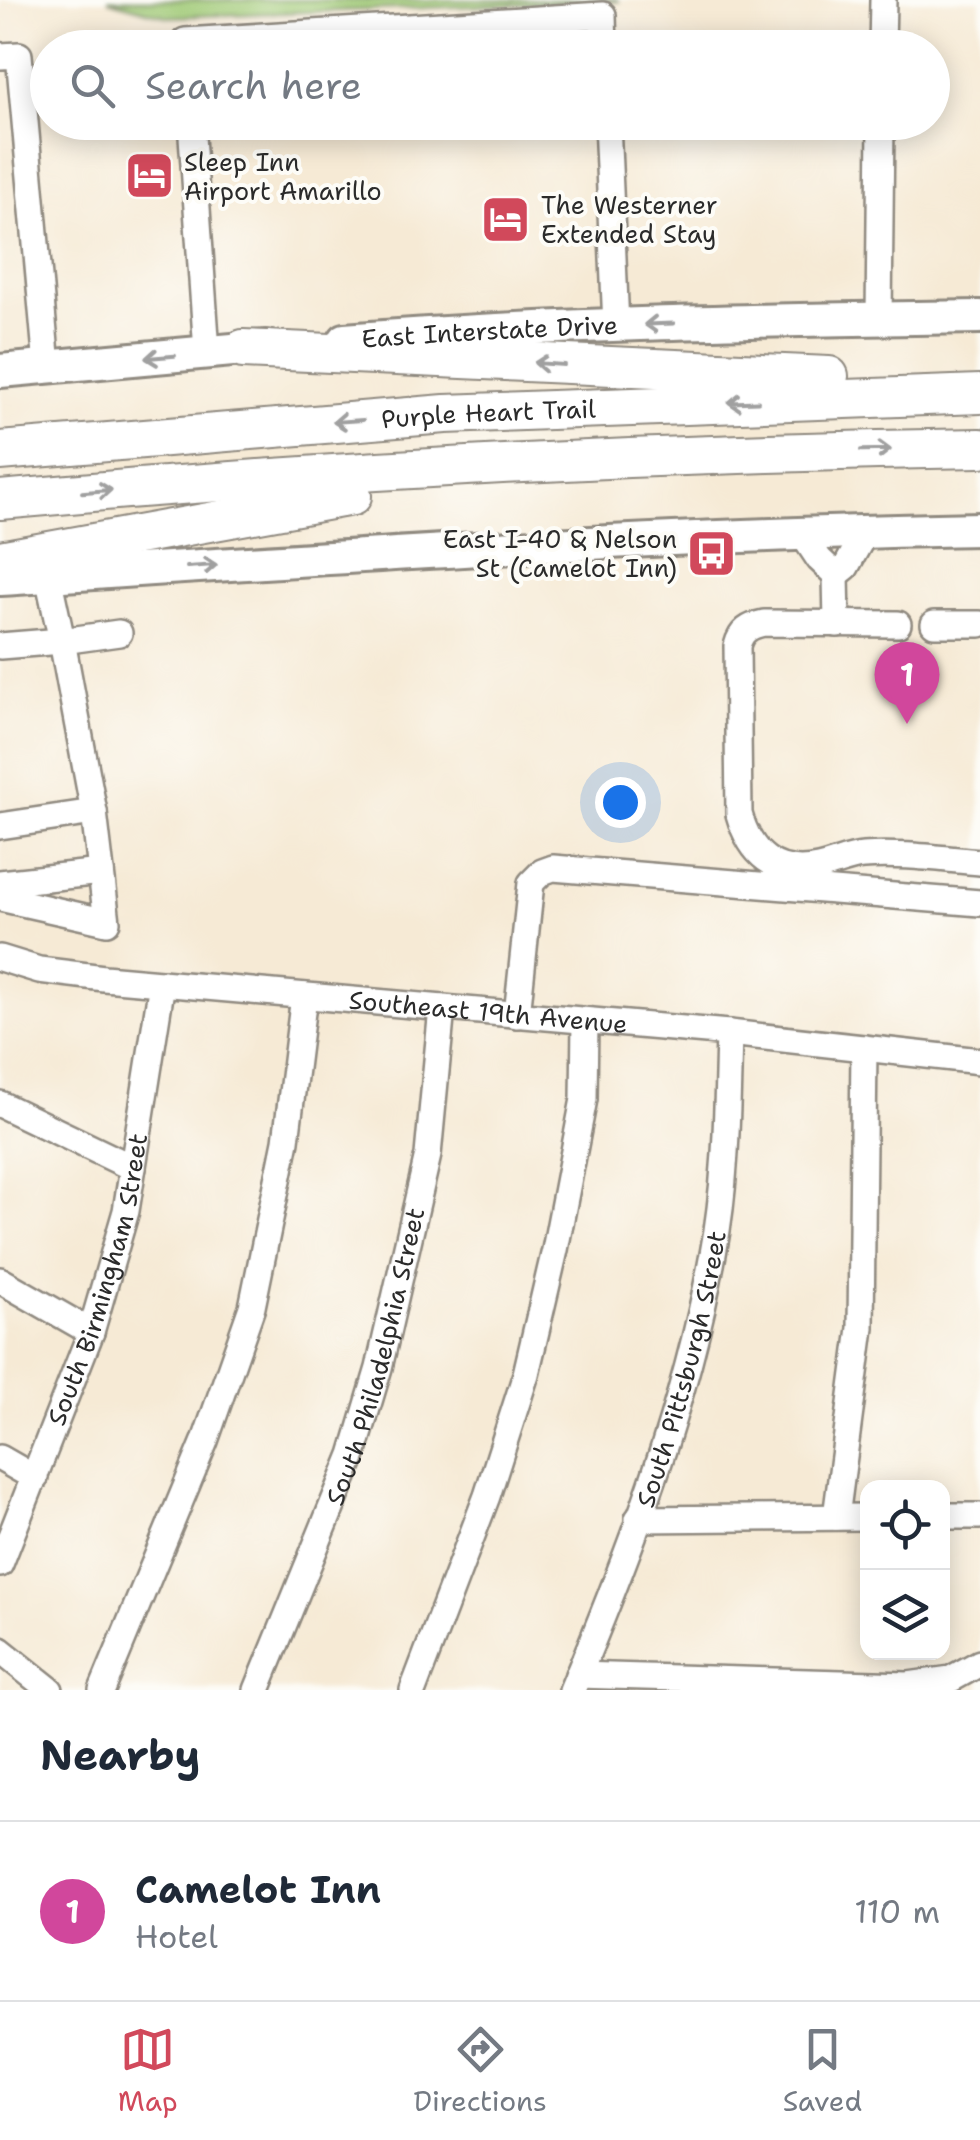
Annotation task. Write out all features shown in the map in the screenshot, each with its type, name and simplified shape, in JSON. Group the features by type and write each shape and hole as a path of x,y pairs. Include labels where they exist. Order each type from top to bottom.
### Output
{"highway":[{"path":"225,351 855,377 924,394"},
{"name":"Purple Heart Trail","path":"0,451 445,414 980,394"},
{"path":"0,500 200,482 725,453 980,448"},
{"path":"0,560 312,501 478,481 669,470 725,453"}],"main road":[{"name":"East Interstate Drive","path":"0,371 441,332 980,316"},
{"path":"0,580 544,544 802,532 980,529"}],"street":[{"path":"882,0 882,30"},
{"path":"369,30 603,16 603,30"},
{"path":"0,56 20,55 47,366"},
{"path":"194,140 225,351"},
{"path":"608,140 616,326"},
{"path":"880,318 881,140"},
{"path":"836,575 846,567 866,531"},
{"path":"802,532 820,560 836,575 837,624"},
{"path":"0,898 107,922 94,812 48,576"},
{"path":"898,624 764,623 746,629 740,636 739,814 744,832 760,858 778,866 813,869 861,856 980,862"},
{"path":"934,624 980,624"},
{"path":"1,639 62,641 119,633"},
{"path":"0,826 94,812"},
{"path":"517,1015 531,884 552,868 980,904"},
{"path":"0,883 102,872"},
{"name":"Southeast 19th Avenue","path":"0,958 39,970 162,983 729,1033 980,1061"},
{"name":"South Birmingham Street","path":"0,1564 91,1332 126,1211 162,983"},
{"path":"102,1690 206,1441 252,1307 286,1141 304,996"},
{"name":"South Philadelphia Street","path":"257,1690 353,1455 379,1368 428,1155 442,1008"},
{"path":"414,1690 487,1496 526,1374 584,1099 584,1020"},
{"name":"South Pittsburgh Street","path":"575,1683 670,1432 690,1360 714,1252 726,1159 729,1033"},
{"path":"836,1517 861,1328 864,1048"},
{"path":"0,1104 133,1168"},
{"path":"0,1280 91,1332"},
{"path":"0,1458 35,1478"},
{"path":"950,1516 980,1516"},
{"path":"638,1519 860,1517"},
{"path":"0,1650 50,1690"},
{"path":"575,1683 908,1686 951,1678 980,1663"}],"green space":[{"path":"108,0 617,0 618,1 169,17"}],"place":[{"name":"Sleep Inn Airport Amarillo","path":"149,176"},
{"name":"The Westerner Extended Stay","path":"506,219"},
{"name":"East I-40 & Nelson St (Camelot Inn)","path":"712,553"},
{"name":"Camelot Inn","path":"907,724"}]}
